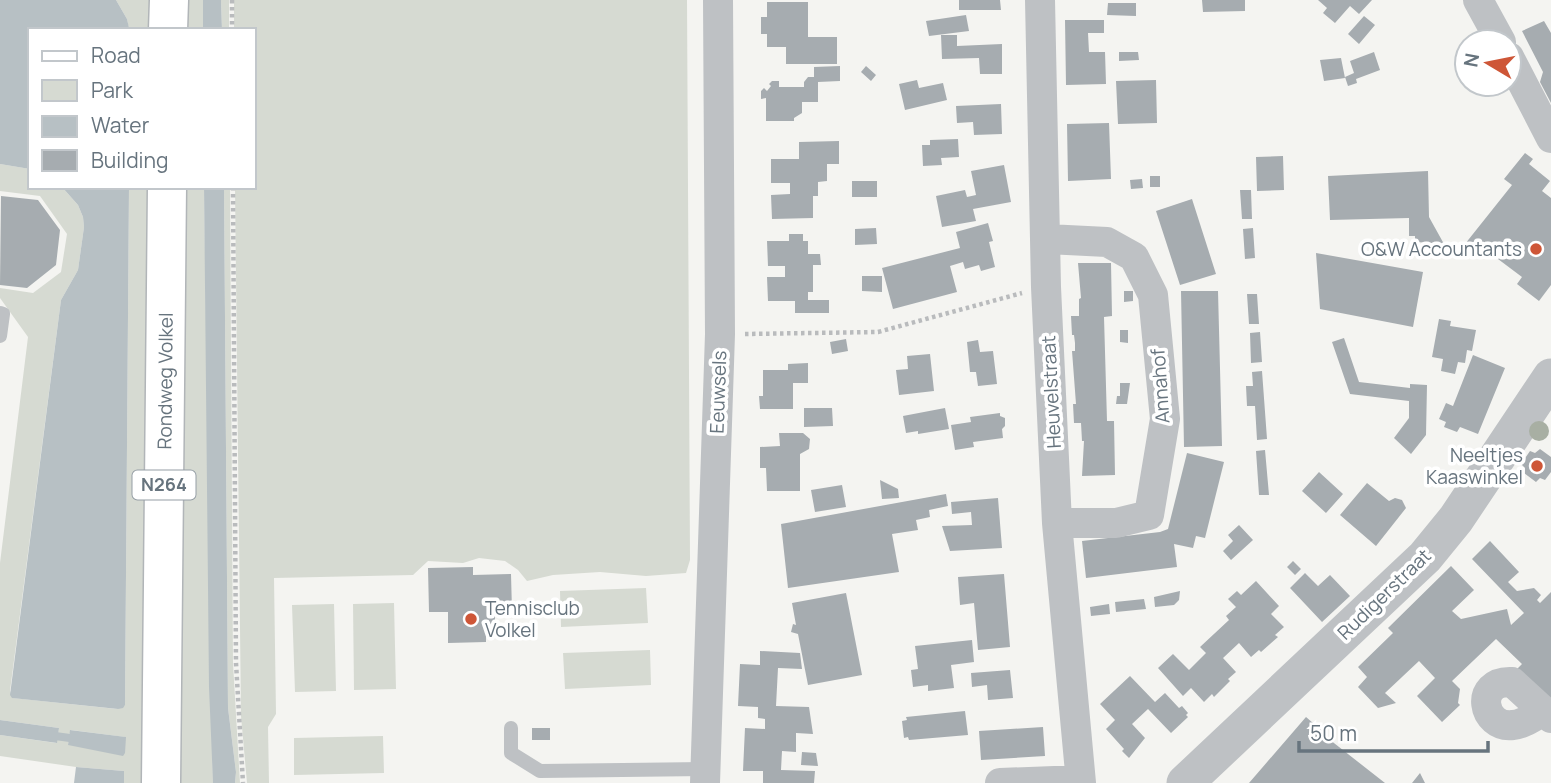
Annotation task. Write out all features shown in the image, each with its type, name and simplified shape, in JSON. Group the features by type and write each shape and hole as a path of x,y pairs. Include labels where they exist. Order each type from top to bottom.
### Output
{"main road":[{"path":"168,28 169,0"},
{"name":"Rondweg Volkel","path":"161,783 167,189"}],"street":[{"name":"Eeuwsels","path":"705,776 720,334 718,0"},
{"name":"Heuvelstraat","path":"1040,0 1046,287 1057,523 1081,781"},
{"path":"1478,0 1493,28"},
{"path":"1523,84 1551,138"},
{"name":"Annahof","path":"1047,239 1107,242 1134,257 1153,295 1165,419 1149,516 1116,523 1057,523"},
{"name":"Rudigerstraat","path":"1185,783 1425,557 1456,519 1551,377"},
{"path":"1000,783 1081,781"}],"lane":[{"path":"0,313 3,314 0,336"},
{"path":"511,728 511,753 540,771 705,776"}],"path":[{"path":"232,0 232,28"},
{"path":"233,189 236,663 243,783"},
{"path":"720,334 878,332 1046,287"}],"green space":[{"path":"116,0 154,0 153,28 129,28 127,19"},
{"path":"183,0 203,0 203,28 183,28"},
{"path":"221,0 229,0 229,28 222,28"},
{"path":"234,0 687,0 690,560 686,573 646,576 600,572 553,575 527,581 505,561 479,558 463,563 428,561 413,575 274,578 276,714 268,727 269,783 247,783 241,716 235,189 256,189 256,28 234,28"},
{"path":"0,164 28,169 28,189 64,189 78,205 84,227 78,270 61,300 10,691 13,698 117,709 125,705 129,189 152,189 147,783 124,783 124,771 0,756 0,735 56,743 57,738 69,740 68,745 125,737 71,730 69,735 58,734 59,728 0,720 0,563 28,337 0,298 0,288 33,293 61,272 67,234 40,196 0,191"},
{"path":"181,189 204,189 213,783 175,783"},
{"path":"224,189 230,189 233,663 240,783 235,783 228,708"},
{"path":"646,588 648,623 561,627 560,591"},
{"path":"394,603 396,689 354,690 353,604"},
{"path":"334,604 336,691 295,692 292,605"},
{"path":"650,650 651,685 565,689 563,653"},
{"path":"383,736 384,773 294,775 294,738"}],"water":[{"path":"0,0 116,0 129,28 28,28 28,169 0,164"},
{"path":"203,0 221,0 222,28 203,28"},
{"path":"64,189 129,189 125,705 118,709 12,698 10,695 61,300 78,270 84,227 78,205"},
{"path":"204,189 224,189 228,708 235,783 213,783 209,687"},
{"path":"0,720 59,728 57,743 0,735"},
{"path":"70,730 126,737 125,753 123,756 68,745"},
{"path":"76,767 124,771 124,783 74,783"}],"building":[{"path":"959,0 1000,0 1001,10 959,10"},
{"path":"1202,0 1245,0 1245,11 1203,12"},
{"path":"1318,0 1372,0 1359,14 1350,6 1335,23 1323,13 1327,8"},
{"path":"767,2 808,2 808,37 837,37 837,64 786,64 786,47 767,47 767,34 761,34 761,17 767,17"},
{"path":"1108,3 1136,3 1136,16 1107,15"},
{"path":"966,15 969,31 929,36 926,21"},
{"path":"1364,16 1375,25 1359,44 1348,34"},
{"path":"1065,20 1104,20 1104,33 1088,33 1089,52 1105,52 1106,84 1066,85"},
{"path":"1544,21 1551,33 1551,103 1540,82 1543,72 1523,31"},
{"path":"941,35 957,35 957,46 1002,44 1002,74 980,74 979,58 942,59"},
{"path":"1119,52 1138,52 1139,60 1119,61"},
{"path":"1374,52 1380,70 1356,79 1357,83 1348,86 1345,77 1354,73 1350,61"},
{"path":"1341,58 1345,78 1324,81 1320,60"},
{"path":"840,66 840,81 818,82 818,102 802,102 802,113 794,118 794,121 766,121 766,98 761,99 761,91 764,88 767,91 772,81 779,81 779,87 804,87 808,77 814,77 814,67"},
{"path":"866,66 876,75 871,81 861,72"},
{"path":"917,80 919,88 943,83 947,100 905,110 899,84"},
{"path":"1156,80 1157,123 1118,124 1116,81"},
{"path":"1001,104 1002,134 974,135 973,122 957,123 956,106"},
{"path":"1109,123 1111,179 1068,181 1067,124"},
{"path":"958,139 959,157 941,158 942,165 923,166 922,145 930,145 930,140"},
{"path":"839,141 839,164 827,164 827,181 818,182 818,196 813,196 813,218 772,219 771,195 790,194 790,183 771,183 771,159 799,159 799,142"},
{"path":"1525,153 1533,159 1529,164 1550,181 1542,191 1551,198 1551,285 1539,301 1517,284 1522,277 1490,253 1485,259 1465,244 1512,185 1504,179"},
{"path":"1283,156 1284,190 1257,191 1256,157"},
{"path":"1004,165 1011,202 973,209 976,221 942,227 936,196 965,190 967,197 976,195 971,171"},
{"path":"1428,171 1429,217 1449,253 1433,251 1433,243 1415,242 1415,236 1409,236 1409,218 1330,220 1328,176"},
{"path":"1150,176 1160,176 1160,187 1150,187"},
{"path":"1142,179 1143,188 1131,189 1130,180"},
{"path":"852,181 877,181 877,197 852,197"},
{"path":"1240,190 1251,190 1252,219 1242,219"},
{"path":"1,196 38,200 60,230 56,265 27,288 0,285"},
{"path":"1192,199 1216,274 1180,285 1156,211"},
{"path":"988,223 993,241 989,242 995,267 981,271 979,265 965,269 963,262 950,266 957,292 893,309 882,268 960,248 956,232"},
{"path":"876,228 877,244 855,245 855,229"},
{"path":"1253,228 1255,258 1245,259 1243,229"},
{"path":"789,234 803,234 803,241 808,241 808,254 820,254 821,265 813,265 813,292 808,292 808,300 829,300 829,313 795,313 795,301 768,301 767,277 785,277 785,266 768,266 767,241 789,241"},
{"path":"1316,253 1423,272 1413,327 1320,309"},
{"path":"1078,263 1111,263 1112,316 1104,317 1107,421 1114,421 1115,475 1082,476 1084,441 1081,423 1074,423 1073,404 1076,404 1072,351 1075,351 1075,343 1071,316 1079,316 1081,298"},
{"path":"862,276 882,276 882,292 862,291"},
{"path":"1124,291 1133,291 1133,301 1124,302"},
{"path":"1181,291 1218,291 1222,446 1184,447"},
{"path":"1247,294 1257,294 1259,324 1249,324"},
{"path":"1439,319 1451,321 1450,326 1476,330 1472,351 1467,350 1465,363 1458,362 1455,374 1441,371 1443,359 1432,357"},
{"path":"1120,330 1128,330 1128,343 1120,342"},
{"path":"1260,332 1262,362 1251,363 1250,333"},
{"path":"1344,338 1359,382 1410,388 1410,384 1427,385 1426,435 1411,454 1394,438 1409,418 1409,401 1350,394 1332,342"},
{"path":"846,339 848,351 832,354 830,342"},
{"path":"978,340 980,352 993,351 997,384 978,386 976,372 970,372 967,342"},
{"path":"930,354 934,391 899,395 896,370 908,369 907,356"},
{"path":"1473,355 1505,368 1478,434 1460,427 1457,432 1444,427 1446,422 1439,419 1446,403 1453,406"},
{"path":"808,363 808,383 793,383 793,409 760,409 763,370 788,370 788,364"},
{"path":"1262,371 1267,439 1257,440 1255,406 1247,406 1246,386 1253,386 1252,372"},
{"path":"1120,383 1130,383 1127,404 1116,404 1117,396 1120,396"},
{"path":"804,408 832,408 833,426 804,427"},
{"path":"945,408 949,429 918,434 918,431 906,433 903,416"},
{"path":"1000,413 1000,416 1005,418 1003,438 973,442 974,447 955,450 951,425 971,422 970,417"},
{"path":"779,433 803,433 810,439 809,449 800,454 800,491 767,491 766,468 760,468 760,447 780,446"},
{"path":"1540,449 1551,457 1551,472 1545,480 1540,478 1536,482 1524,473 1525,468 1521,464 1530,451 1535,453"},
{"path":"1265,450 1269,495 1259,495 1256,451"},
{"path":"1187,453 1224,462 1205,538 1196,536 1193,548 1174,544 1177,567 1086,578 1082,541 1168,529"},
{"path":"1319,472 1343,494 1326,513 1302,491"},
{"path":"880,480 898,489 899,498 882,499"},
{"path":"1367,483 1389,501 1395,498 1402,500 1406,508 1376,546 1340,515"},
{"path":"842,485 846,507 815,512 811,490"},
{"path":"946,494 948,506 929,510 930,517 916,520 918,530 892,534 899,572 788,588 781,524"},
{"path":"998,498 1002,548 950,551 942,526 972,525 971,512 952,514 951,502"},
{"path":"1239,525 1253,540 1231,560 1223,551 1233,541 1228,535"},
{"path":"1490,541 1519,572 1508,582 1517,591 1534,588 1541,595 1537,600 1540,603 1551,592 1551,703 1516,670 1522,664 1496,639 1452,681 1460,689 1460,705 1442,722 1417,696 1435,678 1419,661 1385,693 1396,703 1378,708 1358,687 1367,677 1358,667 1393,633 1388,628 1451,566 1474,590 1452,611 1461,619 1507,609 1511,625 1524,613 1472,559"},
{"path":"1293,561 1301,569 1295,575 1287,567"},
{"path":"473,567 473,575 511,574 512,611 495,611 495,625 486,625 486,642 448,643 448,612 429,612 428,568"},
{"path":"1305,573 1318,586 1330,575 1350,596 1322,622 1290,588"},
{"path":"1004,574 1010,647 978,650 974,603 960,605 958,577"},
{"path":"1256,581 1279,606 1271,614 1284,627 1275,635 1278,637 1251,657 1239,643 1223,658 1236,672 1214,697 1212,694 1204,702 1191,688 1183,696 1158,668 1173,654 1189,670 1206,653 1200,647 1229,620 1226,616 1236,607 1228,599 1237,591 1241,595"},
{"path":"1180,591 1179,600 1174,605 1155,607 1154,597"},
{"path":"846,593 862,675 808,685 798,634 791,632 793,624 796,625 792,603"},
{"path":"1144,599 1146,609 1116,612 1115,602"},
{"path":"1109,604 1110,614 1091,616 1090,607"},
{"path":"972,640 974,662 951,665 954,688 928,691 928,685 913,687 911,670 918,669 915,646"},
{"path":"760,651 800,653 802,669 778,668 776,706 809,707 813,734 796,733 796,752 782,751 781,770 815,771 814,783 763,783 763,771 743,771 745,728 765,729 765,719 758,718 758,707 738,706 740,664 760,665"},
{"path":"1010,670 1013,698 988,700 987,685 972,687 971,673"},
{"path":"1130,676 1155,702 1165,693 1179,708 1182,706 1188,717 1171,733 1148,709 1132,724 1145,738 1129,758 1106,729 1115,720 1100,704"},
{"path":"965,711 968,735 909,740 908,737 904,738 902,721 907,720 906,717"},
{"path":"1306,717 1327,735 1325,736 1385,783 1249,783"},
{"path":"1043,727 1045,756 981,760 979,731"},
{"path":"532,728 550,728 550,740 532,740"},
{"path":"802,752 816,753 818,766 801,765"},
{"path":"1420,773 1425,783 1412,783"}],"waterway":[{"path":"48,735 77,739"}],"place":[{"name":"O&W Accountants","path":"1536,249"},
{"name":"Neeltjes Kaaswinkel","path":"1537,466"},
{"name":"Tennisclub Volkel","path":"471,619"}]}
